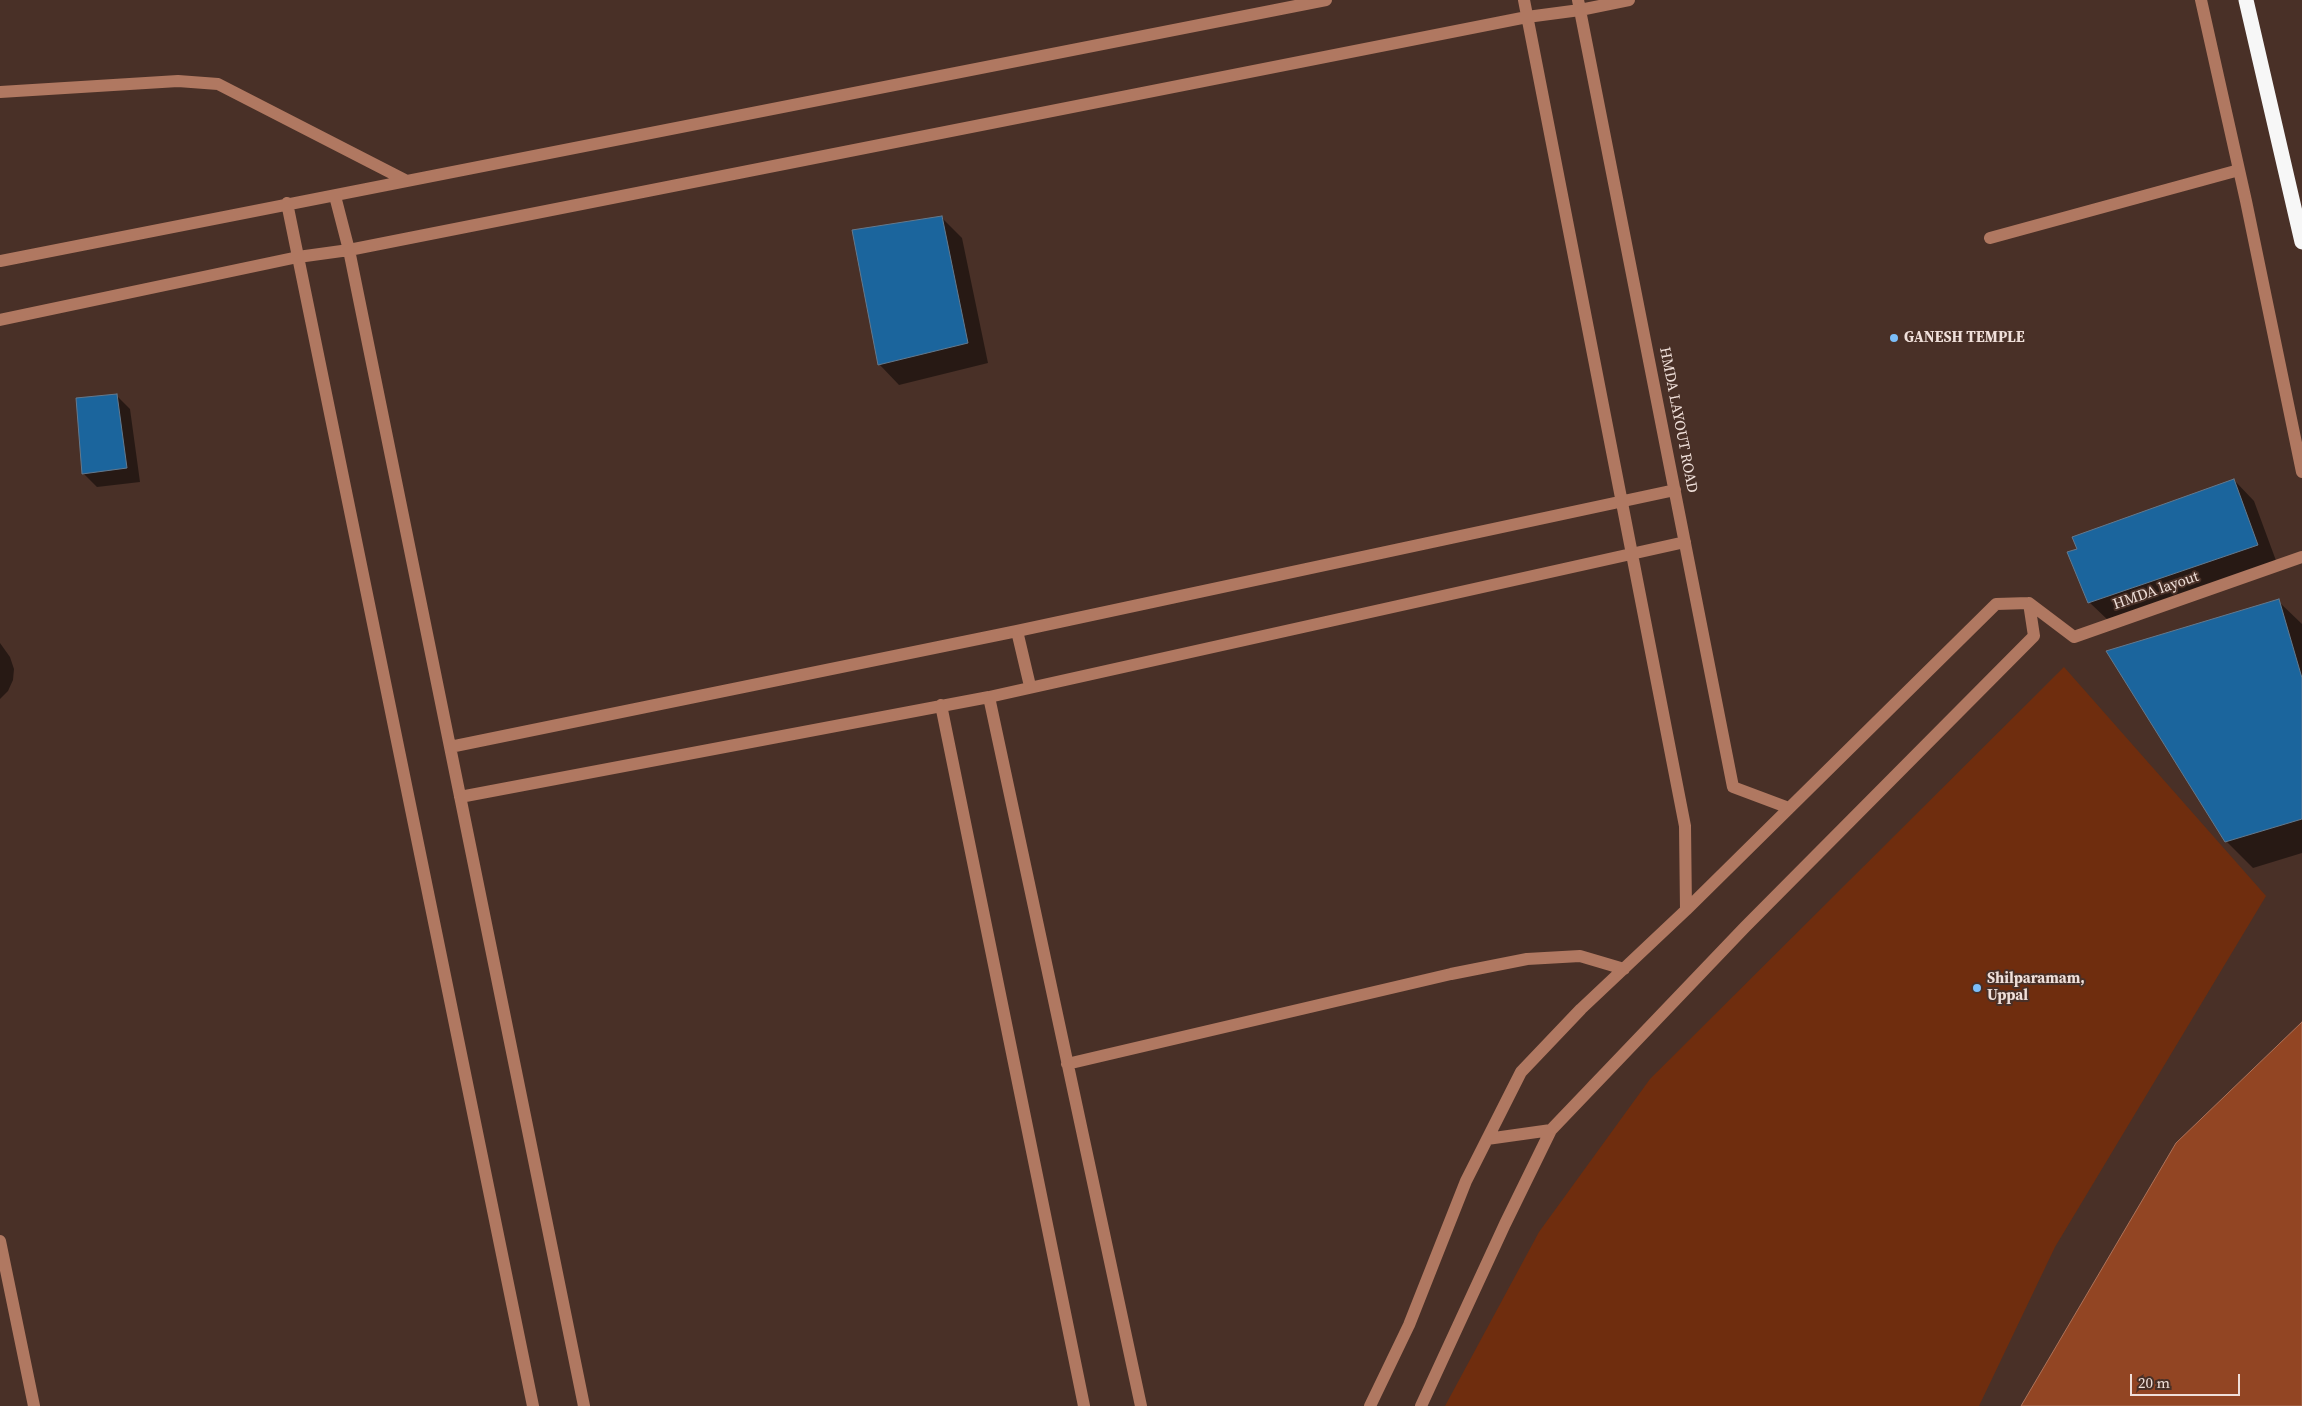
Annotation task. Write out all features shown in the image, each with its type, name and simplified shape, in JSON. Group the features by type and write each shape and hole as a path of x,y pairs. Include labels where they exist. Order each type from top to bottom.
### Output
{"highway":[{"path":"2246,0 2302,242"}],"street":[{"path":"0,261 1326,0"},
{"path":"1524,0 1685,826 1686,910"},
{"path":"0,320 298,257 349,250 1527,17 1579,5 1629,0"},
{"path":"2201,0 2239,170 2302,472"},
{"name":"HMDA LAYOUT ROAD","path":"1579,5 1733,787 1789,808"},
{"path":"0,92 178,81 218,84 407,181"},
{"path":"1990,238 2239,170"},
{"path":"335,196 349,250 584,1406"},
{"path":"287,203 534,1406"},
{"path":"450,747 1017,631 1675,490"},
{"path":"460,796 989,696 1685,542"},
{"name":"HMDA layout","path":"2029,603 2074,637 2302,557"},
{"path":"1370,1406 1409,1325 1466,1182 1521,1072 1996,604 2029,603 2034,636 1738,934 1551,1130 1505,1224 1421,1406"},
{"path":"1017,631 1030,686"},
{"path":"989,696 1141,1406"},
{"path":"941,705 1084,1406"},
{"path":"1068,1064 1451,974 1527,959 1580,956 1624,969"},
{"path":"1487,1139 1551,1130"},
{"path":"0,1241 34,1406"}],"shaded area":[{"name":"Shilparamam, Uppal","path":"2064,667 2266,896 2055,1247 1979,1406 1445,1406 1539,1232 1650,1079"},
{"path":"2302,1022 2302,1406 2021,1406 2176,1143"}],"building":[{"path":"942,216 968,343 878,365 852,230"},
{"path":"117,394 127,468 82,474 76,398"},
{"path":"2234,479 2258,545 2088,603 2067,552 2077,549 2072,537"},
{"path":"2279,599 2302,678 2302,819 2225,842 2106,651"}],"place":[{"name":"GANESH TEMPLE","path":"1894,338"},
{"name":"Shilparamam, Uppal","path":"1977,988"}]}
